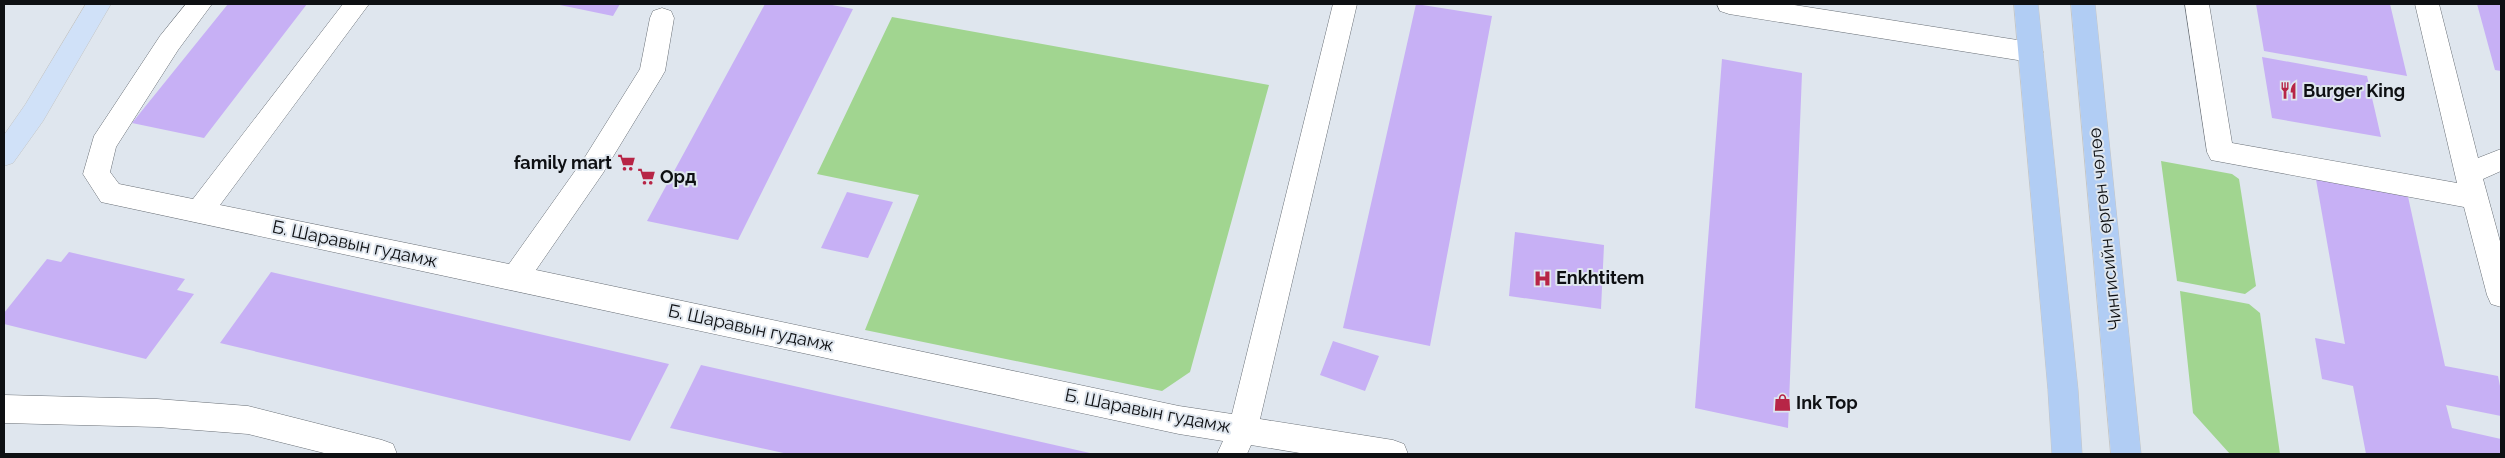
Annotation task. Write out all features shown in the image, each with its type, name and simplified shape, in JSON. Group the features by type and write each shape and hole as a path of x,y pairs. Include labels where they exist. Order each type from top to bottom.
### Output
{"highway":[{"path":"2026,4 2062,380 2067,454"},
{"name":"Чингисийн өргөн чөлөө","path":"2083,4 2126,454"}],"main road":[{"path":"4,155 34,113 99,4"}],"street":[{"name":"Б. Шаравын гудамж","path":"200,4 169,43 103,144 96,174 111,194 1179,420 1238,442 1393,454"},
{"path":"199,212 357,4"},
{"path":"1238,442 1345,4"},
{"path":"1729,4 2030,52"},
{"path":"2198,4 2220,152 2472,185 2501,160"},
{"path":"2427,4 2501,295"},
{"path":"515,278 594,165 652,71 662,18"},
{"path":"4,409 157,413 248,420 382,454"}],"green space":[{"path":"892,17 1269,85 1190,372 1162,391 865,330 919,195 817,174"},
{"path":"2161,161 2232,174 2239,179 2256,286 2245,294 2177,281"},
{"path":"2180,291 2249,304 2260,313 2280,454 2230,454 2193,413"}],"building":[{"path":"228,4 307,4 204,138 132,123"},
{"path":"555,4 620,4 613,16"},
{"path":"765,4 827,4 853,9 738,240 647,221"},
{"path":"1416,4 1492,16 1430,346 1343,328"},
{"path":"2256,4 2390,4 2407,76 2264,51"},
{"path":"2477,4 2501,4 2501,71 2495,70"},
{"path":"2262,57 2367,76 2381,137 2272,118"},
{"path":"1722,59 1802,73 1788,428 1695,408"},
{"path":"2315,174 2407,192 2445,366 2498,376 2501,391 2501,416 2446,405 2452,428 2501,439 2501,454 2366,454 2353,386 2322,379 2315,338 2345,344"},
{"path":"847,192 893,202 868,258 821,248"},
{"path":"1515,232 1604,245 1601,309 1509,296"},
{"path":"69,252 185,279 177,290 194,294 146,359 4,324 4,313 47,259 61,262"},
{"path":"271,272 669,364 630,441 220,343"},
{"path":"1333,341 1379,356 1365,391 1320,375"},
{"path":"701,365 1090,454 788,454 670,428"}],"place":[{"name":"Burger King","path":"2289,91"},
{"name":"family mart","path":"626,163"},
{"name":"Орд","path":"646,177"},
{"name":"Enkhtitem","path":"1542,278"},
{"name":"Ink Top","path":"1782,403"}]}
